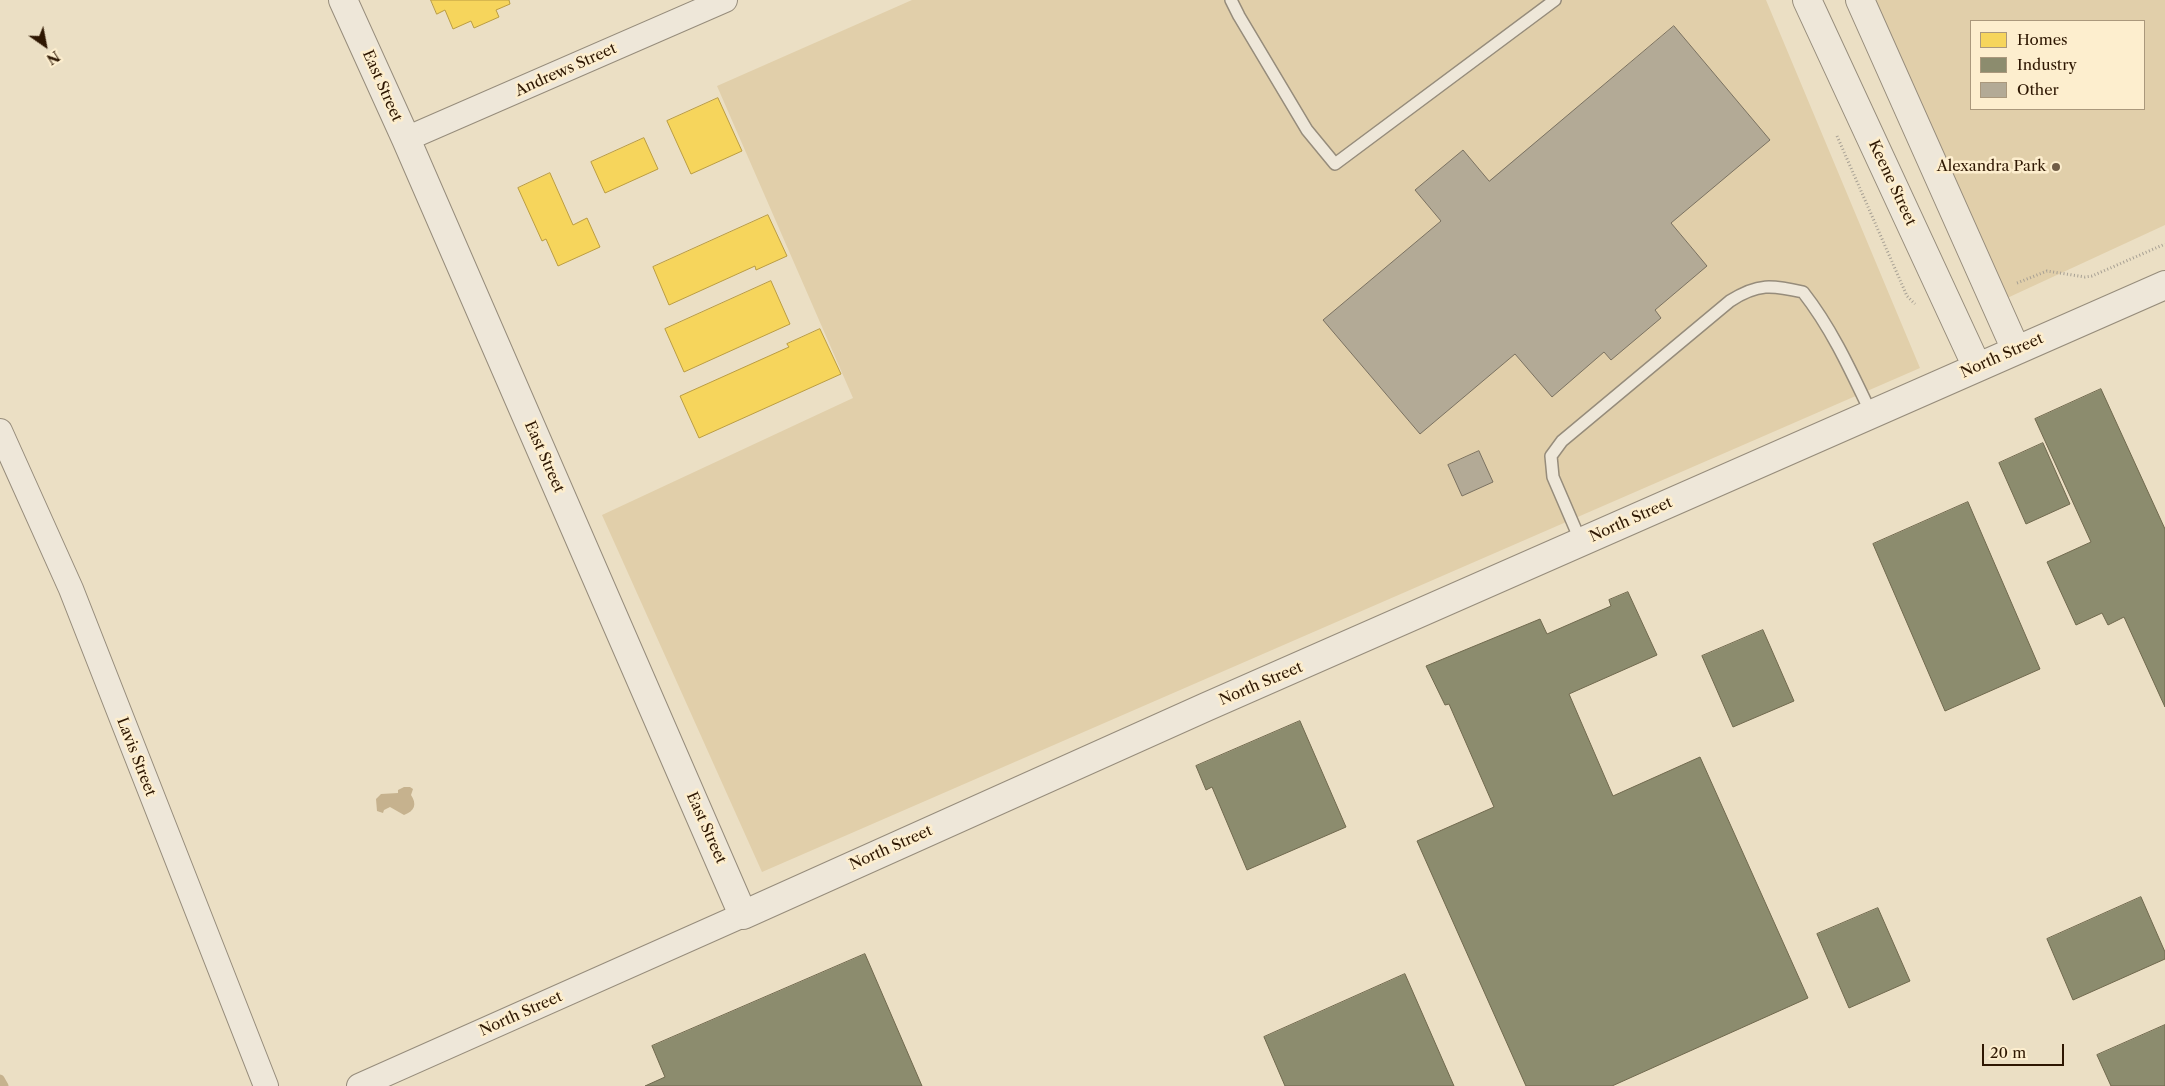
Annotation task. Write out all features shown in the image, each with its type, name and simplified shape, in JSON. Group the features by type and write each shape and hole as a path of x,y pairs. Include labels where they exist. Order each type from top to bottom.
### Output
{"street":[{"name":"East Street","path":"343,0 406,139 743,915"},
{"name":"Andrews Street","path":"406,139 725,0"},
{"name":"Keene Street","path":"1807,0 1977,367"},
{"path":"1860,0 2016,350"},
{"name":"North Street","path":"359,1086 1206,707 2165,285"},
{"name":"Lavis Street","path":"0,431 71,589 266,1086"}],"lane":[{"path":"1231,0 1307,130 1335,164 1555,0"},
{"path":"1581,542 1553,477 1551,456 1562,441 1730,301 1746,291 1773,285 1804,292 1840,348 1871,413"}],"path":[{"path":"2012,285 2047,271 2086,277 2092,276 2165,244"}],"shaded area":[{"path":"912,0 1766,0 1920,368 762,872 602,515 853,398 717,86"},
{"name":"Alexandra Park","path":"1873,0 2165,0 2165,225 2005,299"},
{"path":"404,787 413,789 411,795 414,807 411,811 404,815 390,807 384,810 383,813 377,811 376,799 381,794 398,793 398,790"}],"building: Homes":[{"path":"431,0 509,0 510,4 496,10 499,17 474,28 471,21 453,29 445,10 437,14"},
{"path":"718,98 742,151 691,174 667,121"},
{"path":"644,138 658,169 605,193 591,162"},
{"path":"550,173 573,225 587,218 600,247 558,266 546,239 542,241 518,188"},
{"path":"768,215 787,256 756,270 755,266 669,305 653,267"},
{"path":"771,281 790,324 684,372 665,329"},
{"path":"820,329 841,374 699,438 680,396 789,347 787,344"}],"building: Industry":[{"path":"2101,389 2165,529 2165,707 2124,617 2108,625 2102,613 2076,625 2047,562 2091,542 2035,419"},
{"path":"2043,443 2070,504 2026,524 1999,463"},
{"path":"1968,502 2040,669 1945,711 1873,544"},
{"path":"1628,592 1657,655 1569,694 1613,796 1700,757 1808,998 1612,1086 1526,1086 1417,841 1494,807 1449,704 1445,705 1426,666 1540,619 1547,634 1611,606 1609,600"},
{"path":"1763,630 1794,701 1733,727 1702,656"},
{"path":"1300,721 1346,827 1247,870 1212,787 1206,790 1196,766"},
{"path":"2141,897 2165,952 2165,959 2073,1000 2047,939"},
{"path":"1878,908 1910,981 1849,1008 1817,934"},
{"path":"865,954 922,1086 645,1086 665,1077 652,1046"},
{"path":"1405,974 1454,1086 1285,1086 1264,1037"},
{"path":"2165,1025 2165,1086 2111,1086 2097,1055"}],"building: Other":[{"path":"1674,26 1770,140 1671,223 1707,266 1655,310 1661,318 1611,360 1604,352 1552,397 1515,354 1420,434 1323,320 1441,221 1415,190 1463,150 1489,181"},
{"path":"1479,451 1493,482 1462,496 1448,465"}],"waterway":[{"path":"0,1079 4,1086"}],"place":[{"name":"Alexandra Park","path":"2056,167"}]}
